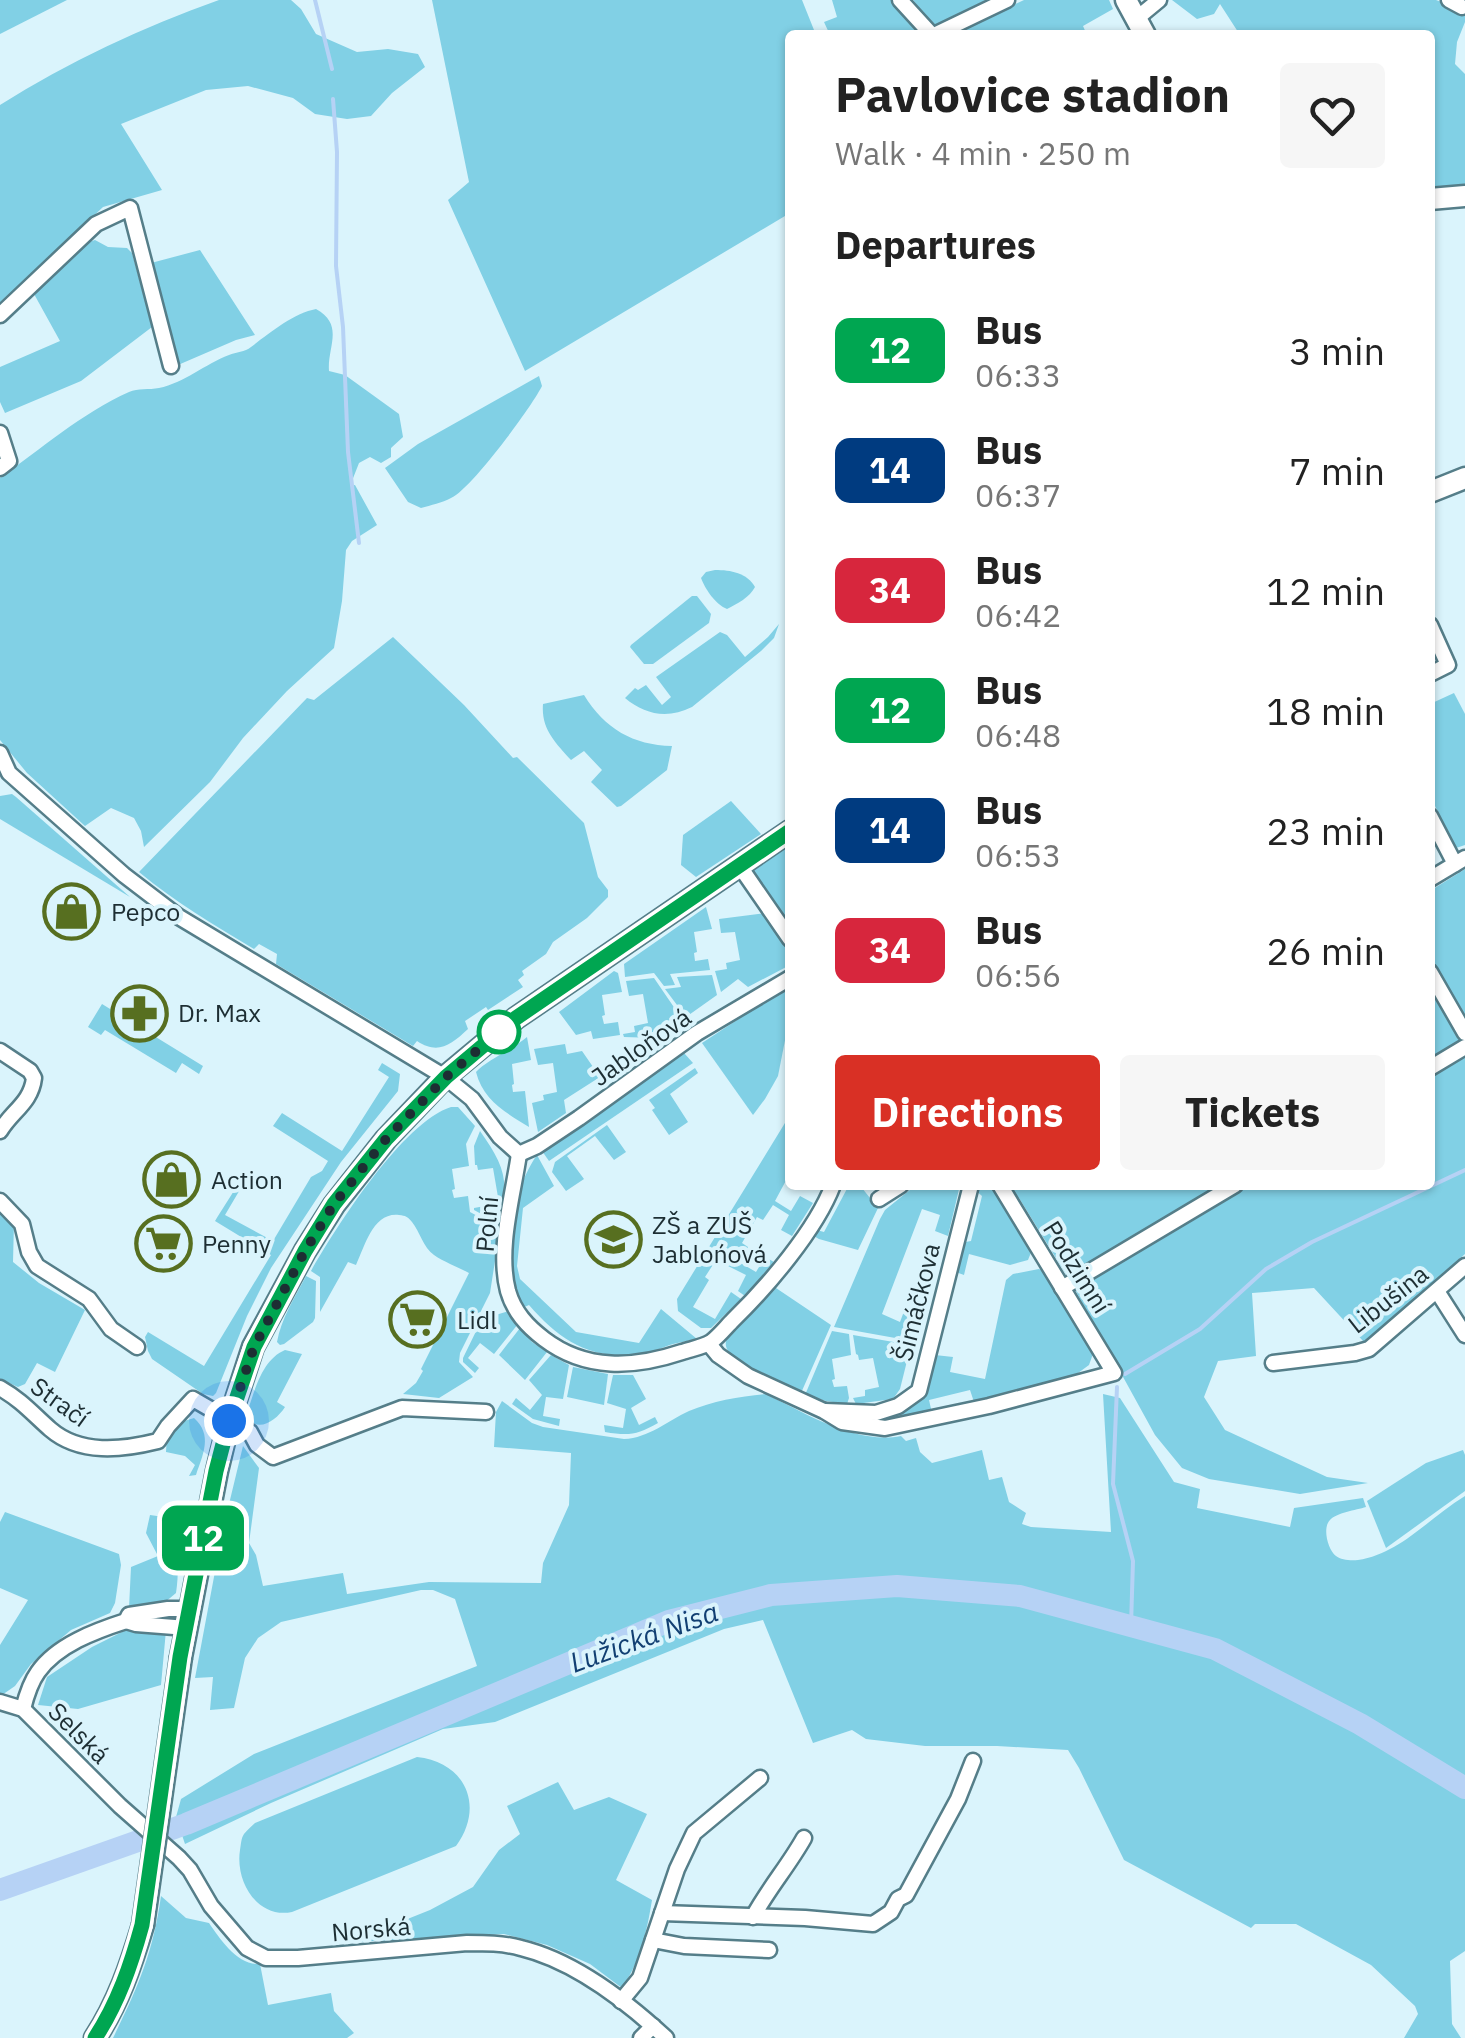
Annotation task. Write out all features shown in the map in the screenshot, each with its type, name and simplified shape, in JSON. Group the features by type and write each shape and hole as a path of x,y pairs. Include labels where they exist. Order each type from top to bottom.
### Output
{"street":[{"path":"900,0 928,30"},
{"path":"944,30 1007,0"},
{"path":"1136,18 1159,0"},
{"path":"1435,199 1465,196"},
{"path":"0,315 96,224 130,208 171,366"},
{"path":"0,432 9,461 0,468"},
{"path":"1435,490 1465,478"},
{"path":"1435,635 1448,665 1435,672"},
{"path":"0,753 5,777 124,876 179,917 446,1077 472,1099 500,1137 519,1154"},
{"path":"1435,824 1460,861 1435,876"},
{"path":"95,2038 132,1962 142,1925 180,1657 229,1421 254,1347 295,1268 334,1204 386,1139 446,1077 516,1018 785,833"},
{"path":"739,865 785,932"},
{"name":"Jabloňová","path":"519,1154 579,1118 697,1033 785,981"},
{"path":"1435,981 1465,1033"},
{"path":"1435,1065 1465,1047"},
{"path":"0,1050 34,1078 22,1108 0,1131"},
{"name":"Polní","path":"519,1154 507,1224 506,1284 515,1308 533,1331 567,1353 610,1365 638,1364 709,1344"},
{"path":"824,1411 748,1376 709,1344 759,1294 799,1243 830,1190"},
{"path":"879,1199 893,1190"},
{"name":"Šimáčkova","path":"824,1411 876,1412 898,1406 919,1392 969,1190"},
{"name":"Podzimní","path":"824,1411 842,1422 885,1428 1114,1373 1003,1190"},
{"path":"1062,1288 1227,1190"},
{"path":"0,1201 22,1224 37,1266 90,1300 111,1329 137,1348"},
{"name":"Libušina","path":"1273,1363 1363,1352 1465,1266"},
{"path":"1436,1291 1465,1335"},
{"name":"Stračí","path":"0,1388 20,1399 73,1444 91,1448 158,1441 193,1399 229,1421"},
{"path":"229,1421 250,1432 257,1446 273,1457 402,1408 486,1412"},
{"path":"23,1709 38,1670 87,1635 126,1621 136,1624 188,1619"},
{"name":"Selská","path":"0,1702 23,1709 120,1806"},
{"path":"662,1913 873,1924 906,1895 958,1799 973,1761"},
{"path":"621,2001 640,1978 677,1869 694,1833 760,1778"},
{"name":"Norská","path":"120,1806 190,1870 211,1906 247,1948 266,1958 494,1943 524,1948 586,1977 666,2038"},
{"path":"753,1916 804,1838"},
{"path":"653,1940 684,1946 769,1950"},
{"path":"641,2038 653,2026"}],"shaded area":[{"path":"0,0 67,0 0,34"},
{"path":"219,0 291,0 316,34 357,52 388,49 418,54 425,67 371,116 347,119 315,114 293,98 248,86 206,90 121,124 162,190 103,207 0,305 0,105 106,46"},
{"path":"432,0 802,0 814,30 785,30 785,216 525,371 448,200 469,182"},
{"path":"832,0 892,0 918,30 828,30 824,22 837,17"},
{"path":"913,0 999,0 942,26 932,25"},
{"path":"1024,0 1109,0 1113,9 1083,26 1085,30 959,30"},
{"path":"1172,0 1436,0 1465,11 1455,64 1465,74 1465,184 1435,189 1435,30 1237,30 1220,4 1214,14 1197,19"},
{"path":"95,240 108,247 127,248 132,253 152,327 81,381 5,413 0,402 0,367 60,341 34,294"},
{"path":"200,250 255,335 178,365 151,263"},
{"path":"316,309 325,315 332,329 329,371 345,375 399,414 403,437 391,448 391,457 381,463 370,457 359,463 350,486 355,485 377,525 352,541 346,550 334,648 287,691 243,738 210,782 144,847 134,818 111,808 85,826 27,773 0,740 0,478 112,401 132,391 177,382 249,349 290,319"},
{"path":"539,376 542,386 526,412 460,492 421,508 408,502 385,468 418,444"},
{"path":"715,570 738,573 755,587 727,609 711,596 701,578"},
{"path":"697,596 711,614 709,623 653,664 644,664 631,645"},
{"path":"779,624 774,638 761,651 692,707 657,713 625,698 635,688 646,685 662,705 671,697 656,677 720,632 745,657"},
{"path":"393,637 584,823 598,877 608,890 608,897 587,918 522,971 524,975 518,980 523,987 465,1021 468,1029 450,1044 438,1048 417,1041 413,1046 276,964 277,954 259,944 254,949 139,872 307,698 314,700"},
{"path":"1454,693 1465,714 1465,845 1456,848 1435,806 1435,702"},
{"path":"584,695 601,717 621,733 672,746 667,770 621,806 617,807 591,782 602,770 584,751 571,760 550,735 544,721 543,704"},
{"path":"12,794 130,897 0,819 0,796"},
{"path":"731,801 761,834 696,877 681,865 683,835"},
{"path":"785,847 785,921 754,875 753,869"},
{"path":"1465,869 1465,1027 1435,973 1435,888"},
{"path":"706,907 712,929 694,932 694,953 695,961 708,959 710,970 670,974 675,985 664,986 654,973 625,977 624,964"},
{"path":"765,913 785,941 785,968 748,987 738,979 721,992 715,971 727,969 726,963 740,960 735,932 721,933 719,919"},
{"path":"614,971 618,973 622,992 602,995 602,1016 604,1024 618,1022 620,1035 593,1039 591,1031 576,1035 559,1012"},
{"path":"712,975 717,995 686,1017 665,989 681,987 677,977"},
{"path":"654,978 682,1019 655,1038 624,1037 623,1034 635,1032 634,1026 648,1023 643,994 629,996 626,981"},
{"path":"785,990 785,1040 778,1076 753,1115 702,1043"},
{"path":"1435,993 1460,1038 1458,1044 1435,1058"},
{"path":"102,1004 203,1066 199,1074 182,1063 176,1073 105,1030 101,1035 88,1027"},
{"path":"527,1037 531,1060 512,1064 512,1085 513,1092 525,1091 529,1127 490,1098 476,1072"},
{"path":"565,1044 567,1054 582,1051 600,1077 564,1100 566,1113 538,1132 532,1103 557,1092 553,1063 538,1065 534,1049"},
{"path":"679,1053 693,1063 549,1161 542,1151"},
{"path":"1465,1055 1465,1254 1364,1342 1314,1288 1252,1293 1256,1356 1218,1361 1204,1397 1225,1430 1327,1477 1368,1483 1300,1494 1209,1479 1182,1468 1155,1435 1073,1286 1237,1190 1435,1190 1435,1073"},
{"path":"382,1063 400,1074 398,1091 341,1162 271,1268 216,1393 203,1394 152,1359 145,1337 148,1332 204,1366 271,1255 215,1221 244,1175 248,1176 225,1215 273,1241 311,1177 322,1171 328,1161 273,1126 282,1113 342,1151 389,1077 378,1070"},
{"path":"695,1068 698,1073 670,1094 688,1122 669,1135 649,1100"},
{"path":"458,1107 475,1126 466,1144 469,1166 452,1169 454,1198 468,1196 470,1212 496,1226 497,1248 490,1293 460,1353 459,1362 473,1377 439,1398 403,1394 423,1371 469,1273 434,1255 410,1220 399,1215 376,1224 356,1265 348,1262 320,1312 320,1277 311,1271 392,1154 432,1117"},
{"path":"785,1123 785,1182 775,1201 791,1211 800,1196 813,1203 792,1236 781,1230 789,1215 773,1205 763,1220 757,1217 742,1243 748,1247 739,1262 756,1272 765,1257 774,1262 745,1296 738,1291 746,1275 716,1260 693,1307 715,1319 731,1292 741,1299 711,1328 701,1328 678,1311 677,1299"},
{"path":"607,1125 626,1152 614,1160 595,1136 567,1156 584,1179 566,1191 552,1172 555,1162"},
{"path":"480,1131 503,1174 504,1196 498,1223 474,1210 485,1206 484,1200 498,1197 493,1168 478,1170 475,1165 474,1146"},
{"path":"537,1155 554,1186 523,1208 517,1266 520,1279 576,1332 639,1343 661,1309 697,1339 646,1353 608,1354 565,1338 529,1305 520,1309 512,1271 512,1230 520,1190"},
{"path":"846,1190 864,1190 878,1208 858,1250 810,1234 813,1229 824,1232"},
{"path":"910,1190 959,1190 948,1236 935,1231 940,1215 922,1209 882,1314 900,1322 906,1306 920,1310 912,1341 834,1327 885,1210"},
{"path":"975,1190 996,1191 1032,1250 1028,1260 1010,1265 969,1254 964,1275 953,1271 960,1243 971,1241 982,1196"},
{"path":"1009,1190 1213,1190 1067,1276 1019,1198 1015,1200"},
{"path":"0,1214 14,1222 13,1262 39,1283 85,1310 55,1372 37,1363 25,1384 18,1387 0,1379"},
{"path":"1039,1269 1045,1272 1094,1351 1089,1365 1074,1376 974,1402 970,1390 929,1400 932,1413 878,1423 863,1417 901,1410 935,1355 953,1357 950,1372 985,1379 1006,1280 1013,1274"},
{"path":"306,1276 316,1281 315,1318 280,1345 277,1342 282,1325"},
{"path":"773,1286 831,1325 801,1393 743,1365 727,1349 726,1341 733,1329"},
{"path":"509,1311 518,1324 494,1354 480,1343 468,1358 479,1368 475,1373 463,1358 482,1319"},
{"path":"520,1328 547,1352 525,1380 499,1355"},
{"path":"832,1331 849,1334 851,1355 832,1359 834,1387 847,1386 847,1404 805,1395"},
{"path":"853,1335 911,1345 900,1389 893,1399 856,1404 853,1398 879,1387 873,1358 859,1360"},
{"path":"285,1350 302,1354 277,1402 285,1407 272,1421 255,1424 246,1416 256,1388 270,1361"},
{"path":"551,1355 569,1365 563,1399 546,1397 543,1416 560,1419 559,1426 533,1419 512,1404 516,1398 530,1410 542,1395 529,1380"},
{"path":"573,1367 608,1374 604,1405 567,1397"},
{"path":"613,1375 633,1375 646,1399 631,1408 639,1425 655,1417 658,1423 633,1434 605,1432 604,1425 623,1428 626,1409 607,1403"},
{"path":"766,1394 849,1432 884,1438 901,1436 906,1441 916,1438 920,1452 932,1463 982,1450 989,1480 1002,1477 1009,1502 1026,1513 1022,1524 1031,1527 1111,1532 1103,1394 1120,1398 1174,1482 1200,1489 1197,1508 1290,1527 1294,1508 1363,1498 1366,1507 1337,1515 1328,1524 1326,1533 1331,1549 1343,1559 1358,1560 1388,1550 1465,1496 1465,1951 1450,1961 1452,2024 1461,2038 1404,2038 1418,2014 1415,2006 1371,1965 1296,1924 1255,1924 1251,1928 1124,1860 1068,1750 925,1746 866,1739 852,1730 813,1743 763,1620 724,1629 495,1722 443,1729 185,1844 176,1817 181,1799 254,1754 477,1666 455,1599 433,1590 421,1590 281,1622 258,1638 245,1658 234,1708 210,1710 213,1677 195,1678 243,1446 259,1468 249,1543 263,1586 343,1573 347,1594 429,1582 541,1583 543,1563 569,1505 571,1453 494,1447 496,1412 502,1401 543,1427 624,1439 650,1432 707,1404"},
{"path":"194,1418 203,1431 205,1445 196,1475 189,1476 195,1465 185,1456 166,1452 167,1435 181,1422"},
{"path":"1463,1450 1465,1491 1386,1548 1367,1501 1426,1463"},
{"path":"5,1512 119,1554 121,1565 110,1613 71,1630 2,1695 0,1645 28,1600 0,1588 0,1522"},
{"path":"150,1515 178,1519 176,1593 164,1603 129,1608 131,1567 158,1556 146,1533"},
{"path":"128,1629 166,1630 161,1685 78,1709 38,1705 47,1677"},
{"path":"417,1757 448,1768 466,1789 469,1816 456,1846 292,1912 268,1910 251,1895 239,1862 243,1836 255,1823"},
{"path":"558,1782 574,1810 609,1797 647,1814 616,1880 652,1900 642,1946 622,1988 590,1964 547,1945 504,1934 355,1942 356,1929 375,1932 473,1887 499,1850 520,1834 507,1806"},
{"path":"161,1896 186,1918 209,1923 224,1944 244,1961 260,1964 268,2005 331,1993 334,2011 354,2033 347,2038 113,2038 143,1969"}],"waterway":[{"path":"315,0 332,69"},
{"path":"333,99 337,152 336,266 343,327 348,452 359,543"},
{"path":"1435,1184 1465,1170"},
{"path":"1125,1374 1200,1329 1266,1269 1312,1242 1422,1190"},
{"path":"1117,1387 1113,1484 1133,1561 1131,1625"},
{"name":"Lužická Nisa","path":"0,1890 186,1824 669,1621 771,1595 897,1586 1020,1596 1215,1649 1360,1724 1465,1788"}],"bus line":[{"name":"12","path":"95,2038 132,1962 142,1925 180,1657 229,1421 254,1347 305,1251 334,1204 386,1139 446,1077 516,1018 785,834"}],"place":[{"name":"Pepco","path":"72,912"},
{"name":"Dr. Max","path":"139,1013"},
{"name":"Action","path":"172,1180"},
{"name":"ZŠ a ZUŠ Jablońová","path":"613,1239"},
{"name":"Penny","path":"163,1244"},
{"name":"Lidl","path":"418,1320"}],"route":[{"path":"229,1421 254,1347 334,1204 386,1139 446,1077 499,1032"}]}
